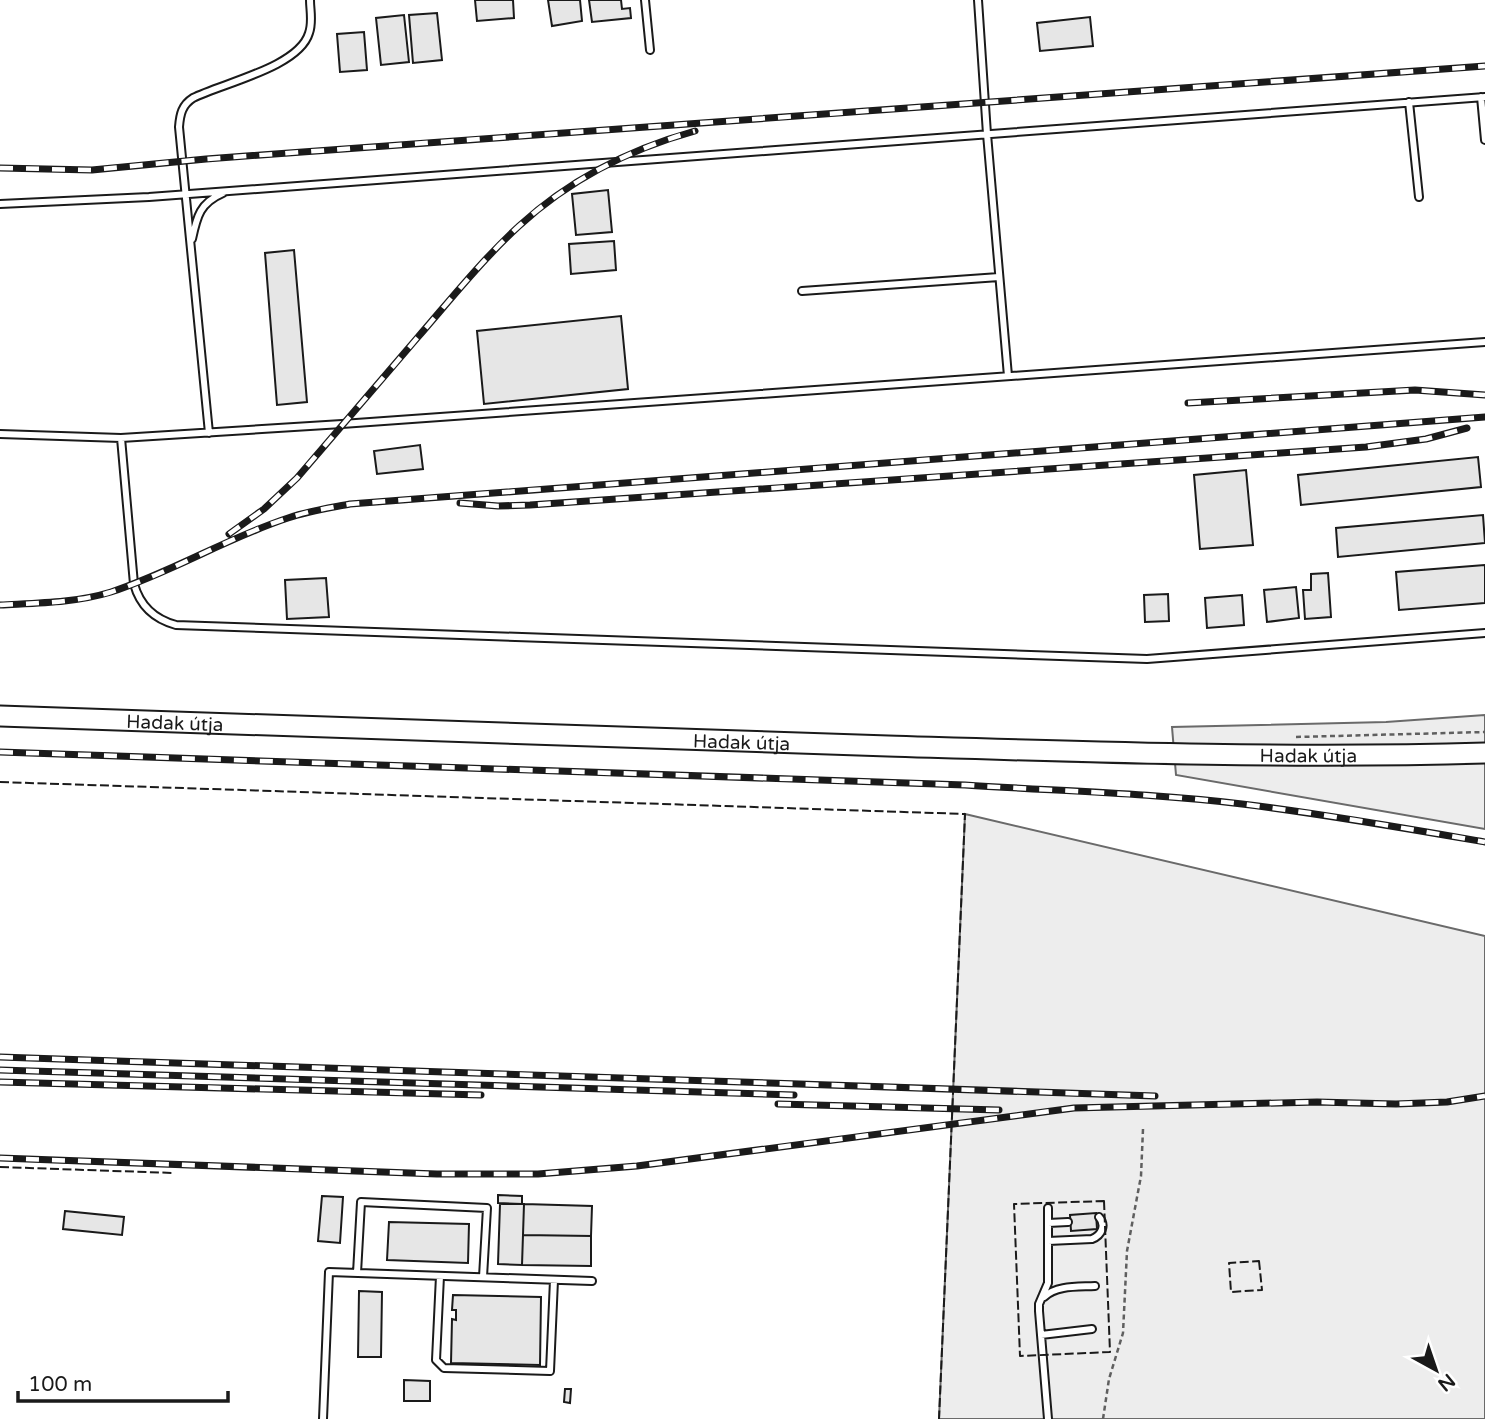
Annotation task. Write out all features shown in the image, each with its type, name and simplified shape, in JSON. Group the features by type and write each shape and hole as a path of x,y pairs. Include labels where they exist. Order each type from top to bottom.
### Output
{"main road":[{"name":"Hadak útja","path":"0,716 568,737 1211,755 1386,756 1485,753"}],"lane":[{"path":"209,433 180,127 181,113 183,106 199,94 270,68 299,48 310,33 310,0"},
{"path":"645,0 650,50"},
{"path":"978,0 1008,376"},
{"path":"0,204 186,194 1483,97 1485,140"},
{"path":"1409,102 1419,197"},
{"path":"191,246 196,222 203,207 214,197 232,190"},
{"path":"802,291 999,277"},
{"path":"0,434 121,438 356,424 1485,342"},
{"path":"121,438 136,592 148,611 165,622 176,625 1147,659 1485,633"},
{"path":"357,1273 361,1202 487,1208 483,1277"},
{"path":"1048,1208 1048,1283 1039,1304 1048,1419"},
{"path":"1048,1241 1092,1239 1103,1228 1099,1217"},
{"path":"1048,1223 1068,1222"},
{"path":"323,1419 329,1272 592,1281"},
{"path":"440,1276 436,1360 444,1368 550,1371 554,1280"},
{"path":"1042,1298 1057,1289 1095,1286"},
{"path":"1041,1335 1092,1329"}],"path":[{"path":"1103,1419 1109,1379 1123,1333 1127,1251 1141,1176 1143,1129"}],"shaded area":[{"path":"1485,715 1485,829 1176,775 1172,727 1386,722"},
{"path":"965,814 1485,936 1485,1419 939,1419"}],"building":[{"path":"475,0 513,0 514,18 477,21"},
{"path":"548,0 580,0 582,21 552,26"},
{"path":"589,0 621,0 622,9 630,8 631,18 592,22"},
{"path":"437,13 442,60 413,63 409,15"},
{"path":"404,15 409,62 381,65 376,18"},
{"path":"1090,17 1093,46 1040,51 1037,23"},
{"path":"364,32 367,70 340,72 337,34"},
{"path":"608,190 612,232 576,235 572,194"},
{"path":"614,241 616,270 571,274 569,244"},
{"path":"294,250 307,402 277,405 265,253"},
{"path":"621,316 628,389 484,404 477,331"},
{"path":"420,445 423,469 377,474 374,451"},
{"path":"1478,457 1481,487 1301,505 1298,475"},
{"path":"1246,470 1253,545 1200,549 1194,475"},
{"path":"1483,515 1485,543 1338,557 1336,528"},
{"path":"1485,565 1485,603 1399,610 1396,572"},
{"path":"1328,573 1331,617 1305,619 1303,590 1311,590 1311,574"},
{"path":"326,578 329,617 287,619 285,580"},
{"path":"1296,587 1299,618 1267,622 1264,590"},
{"path":"1168,594 1169,621 1145,622 1144,595"},
{"path":"1242,595 1244,625 1207,628 1205,598"},
{"path":"498,1195 522,1196 522,1204 498,1203"},
{"path":"322,1196 343,1197 340,1243 318,1241"},
{"path":"500,1204 524,1204 522,1265 498,1264"},
{"path":"524,1204 592,1206 591,1236 523,1235"},
{"path":"65,1211 124,1217 122,1235 63,1229"},
{"path":"1096,1213 1097,1229 1071,1231 1070,1215"},
{"path":"389,1222 469,1224 468,1263 387,1260"},
{"path":"523,1235 591,1236 591,1266 522,1265"},
{"path":"359,1291 382,1292 381,1357 358,1357"},
{"path":"453,1295 541,1297 540,1365 451,1363 452,1319 456,1320 456,1310 452,1310"},
{"path":"404,1380 430,1381 430,1401 404,1401"},
{"path":"565,1389 571,1389 570,1403 564,1402"}],"railway":[{"path":"0,168 92,170 206,159 1485,66"},
{"path":"229,534 264,509 297,478 492,252 538,209 601,168 647,147 695,131"},
{"path":"1188,403 1415,390 1485,395"},
{"path":"0,605 70,600 111,592 156,575 265,526 303,513 350,504 1485,417"},
{"path":"460,503 530,505 1366,447 1426,439 1467,428"},
{"path":"0,752 965,785 1104,793 1208,800 1273,808 1485,842"},
{"path":"0,1057 1155,1096"},
{"path":"0,1070 794,1095"},
{"path":"0,1082 481,1095"},
{"path":"0,1158 437,1174 538,1174 637,1166 1074,1108 1317,1102 1396,1104 1447,1102 1485,1096"},
{"path":"778,1104 999,1110"}],"fence":[{"path":"0,782 965,814 939,1419"},
{"path":"0,1167 174,1173"},
{"path":"1104,1201 1110,1352 1020,1356 1014,1204 1104,1201"},
{"path":"1259,1261 1262,1290 1231,1292 1229,1263 1259,1261"}]}
